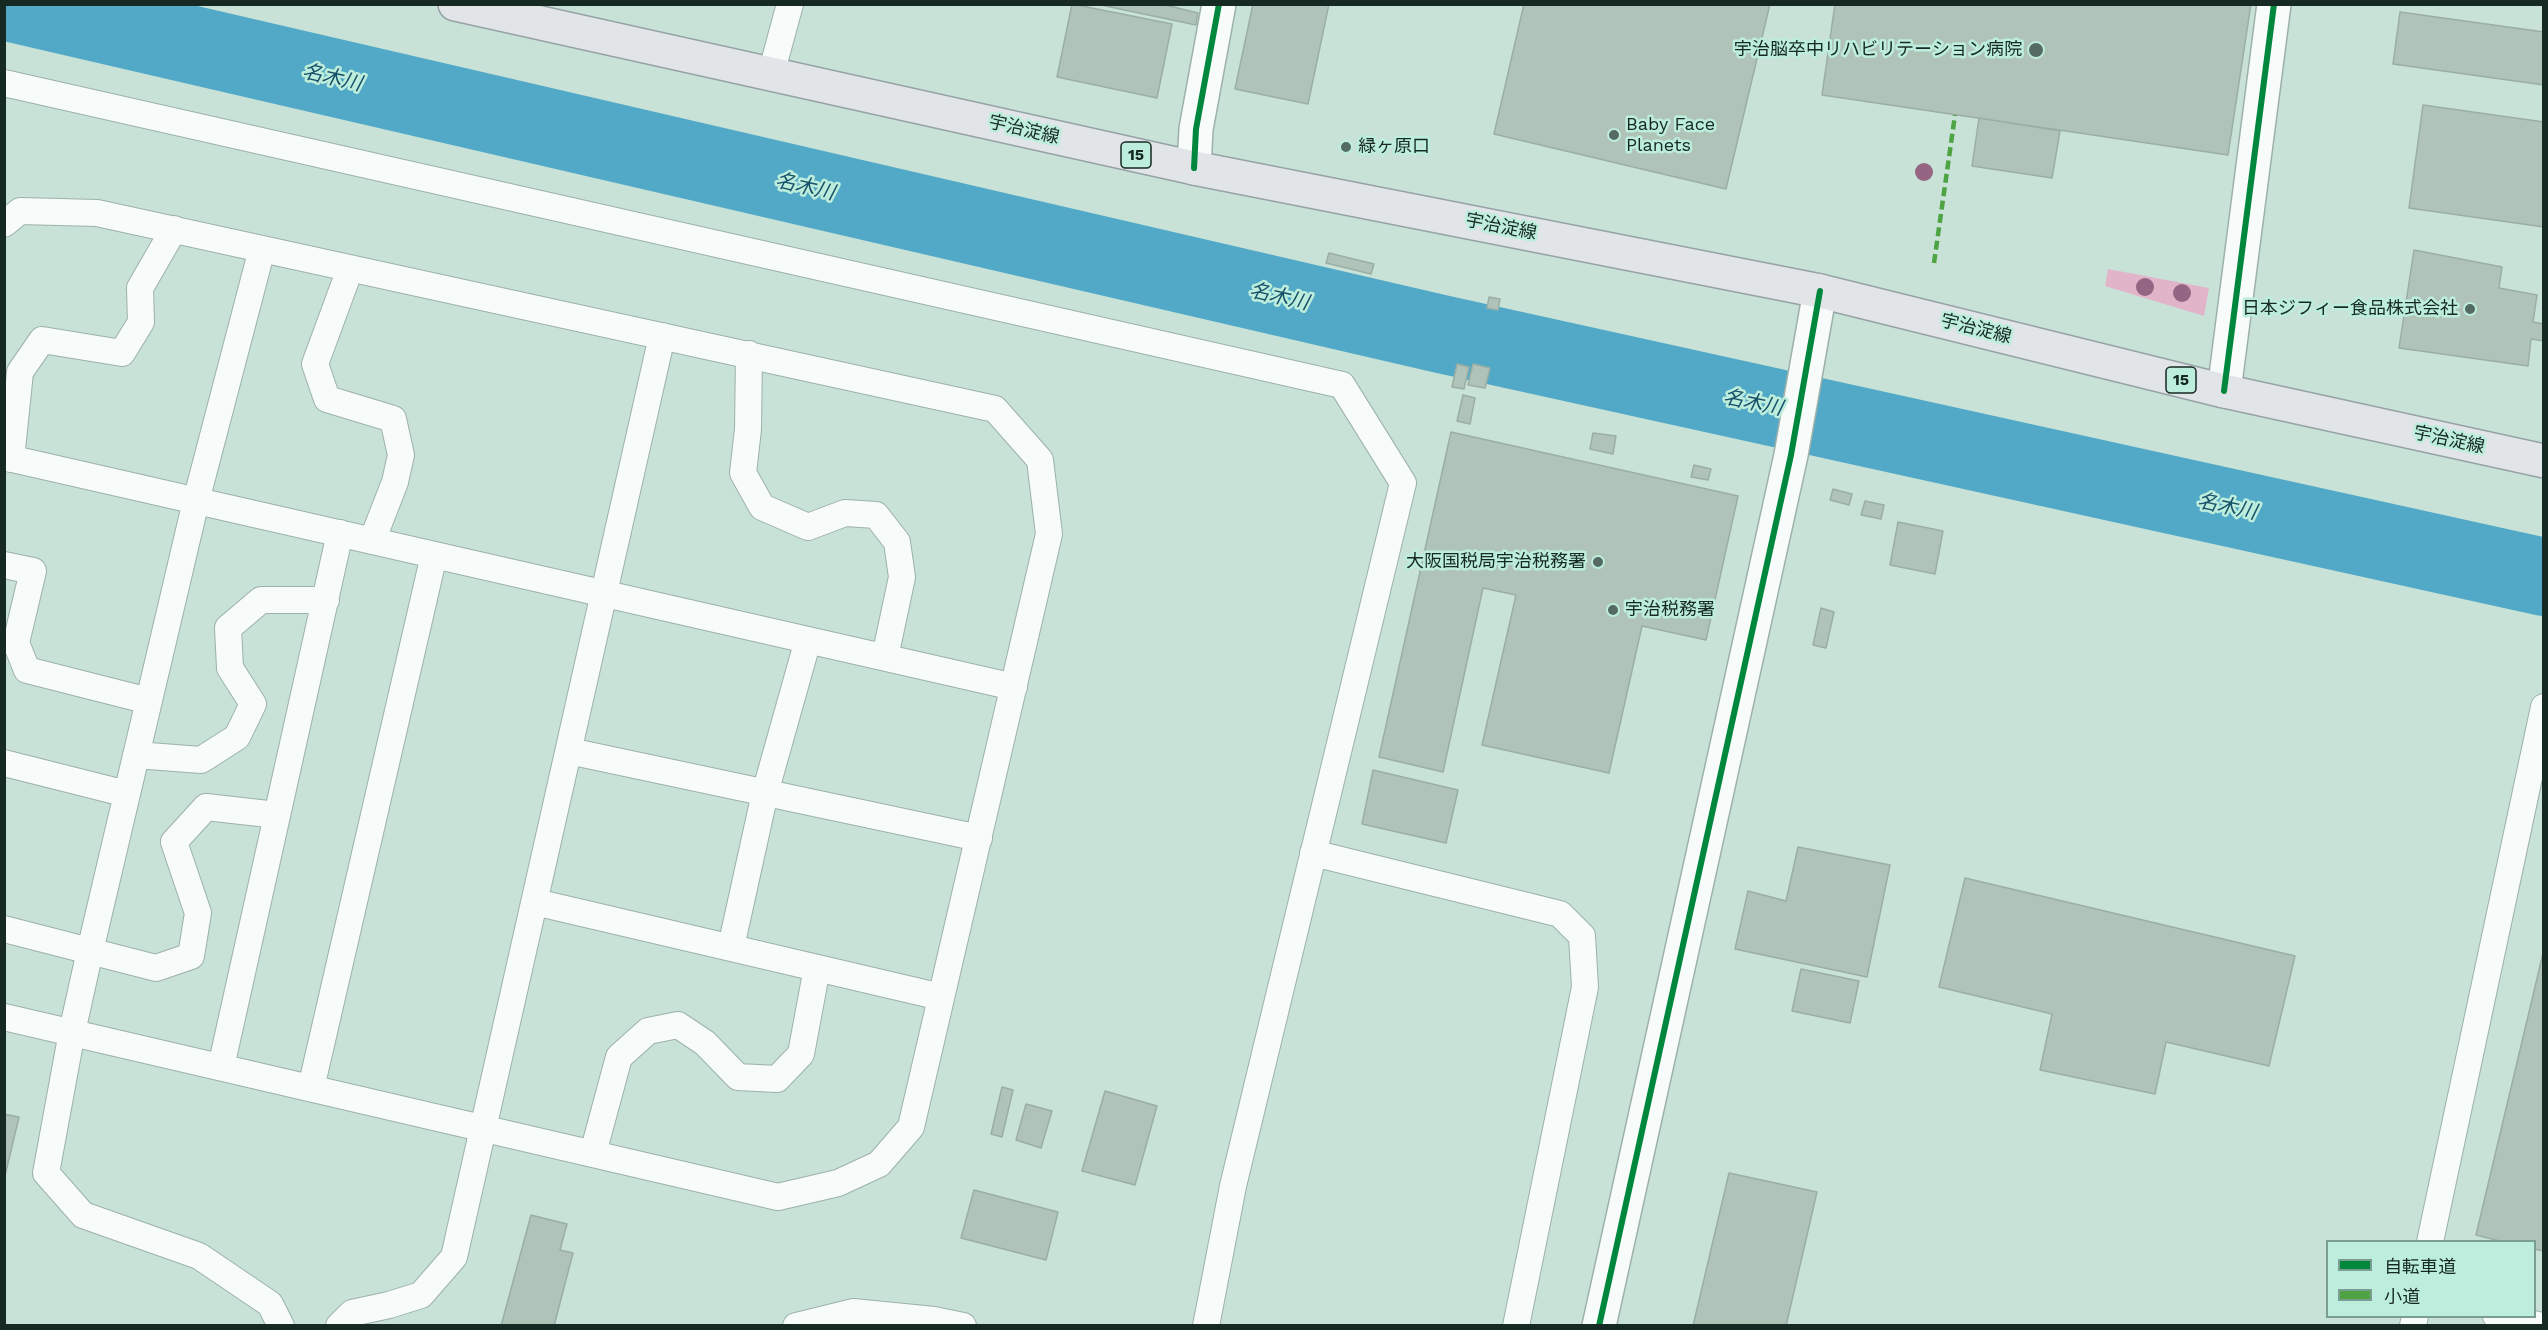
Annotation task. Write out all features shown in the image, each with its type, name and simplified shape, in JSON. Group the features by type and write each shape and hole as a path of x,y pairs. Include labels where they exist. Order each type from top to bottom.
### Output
{"main road":[{"name":"宇治淀線","path":"455,4 527,12 771,74 1194,168 1820,291 2224,391 2544,461"}],"street":[{"path":"1194,168 1196,129 1219,4"},
{"path":"2224,391 2274,4"},
{"path":"1599,1326 1791,455 1820,291"}],"lane":[{"path":"771,74 790,4"},
{"path":"4,83 1342,385 1403,483 1233,1186 1206,1326"},
{"path":"4,224 20,212 98,213 995,409 1040,460 1049,534 911,1127 879,1164 838,1183 777,1197 4,1017"},
{"path":"174,230 140,288 141,322 122,353 42,340 20,372 8,458 1014,687"},
{"path":"262,249 196,501 90,951 72,1032 46,1173 83,1215 200,1256 270,1304 281,1326"},
{"path":"350,269 315,363 327,399 393,419 401,455 395,482 372,541"},
{"path":"339,1326 352,1313 421,1295 454,1257 485,1128 662,336"},
{"path":"749,354 748,429 743,473 762,507 808,527 845,513 876,515 897,542 902,577 885,657"},
{"path":"221,1067 340,533"},
{"path":"311,1088 434,555"},
{"path":"4,565 33,571 16,643 27,669 149,701"},
{"path":"136,755 201,760 237,737 252,704 230,668 228,627 261,600 326,600"},
{"path":"731,947 765,793 807,640"},
{"path":"2430,1240 2544,707"},
{"path":"569,751 979,838"},
{"path":"4,763 127,794"},
{"path":"4,929 156,968 192,956 198,913 174,842 207,807 277,815"},
{"path":"1313,853 1560,914 1582,936 1585,987 1516,1326"},
{"path":"535,902 941,997"},
{"path":"593,1153 620,1057 648,1032 678,1025 705,1043 738,1077 777,1079 801,1054 817,968"},
{"path":"796,1326 853,1312 934,1320 963,1326"},
{"path":"2501,1318 2542,1326"}],"shaded area":[{"path":"2108,269 2209,288 2204,316 2105,286"}],"building":[{"path":"1072,4 1172,24 1157,98 1057,77"},
{"path":"1096,4 1161,4 1198,13 1196,25"},
{"path":"1253,4 1329,4 1308,104 1235,89"},
{"path":"1524,4 1770,4 1726,189 1494,134"},
{"name":"宇治脳卒中リハビリテーション病院","path":"1835,4 2251,4 2228,155 1822,95"},
{"path":"2400,12 2544,32 2544,85 2393,64"},
{"path":"2423,105 2544,122 2544,227 2409,208"},
{"path":"1979,118 2060,131 2052,178 1972,166"},
{"name":"日本ジフィー食品株式会社","path":"2414,250 2502,267 2499,288 2537,295 2533,322 2544,324 2544,341 2531,339 2528,366 2399,348"},
{"path":"1329,253 1374,264 1371,274 1326,263"},
{"path":"1489,297 1500,299 1498,310 1487,308"},
{"path":"1457,364 1469,367 1464,389 1452,387"},
{"path":"1473,364 1490,368 1485,388 1468,385"},
{"path":"1463,395 1475,398 1470,424 1457,421"},
{"name":"宇治税務署","path":"1451,432 1738,496 1706,640 1642,626 1609,773 1482,745 1516,595 1483,588 1443,772 1379,757"},
{"path":"1593,433 1616,436 1613,454 1590,449"},
{"path":"1694,465 1711,469 1708,480 1691,477"},
{"path":"1833,489 1852,494 1849,505 1830,500"},
{"path":"1865,501 1884,505 1881,519 1861,515"},
{"path":"1898,522 1943,531 1935,574 1890,565"},
{"path":"1821,608 1834,612 1826,648 1813,645"},
{"path":"1373,770 1458,790 1446,843 1362,824"},
{"path":"1798,847 1890,865 1867,977 1735,949 1748,891 1786,901"},
{"path":"1965,878 2295,956 2269,1066 2166,1042 2155,1094 2040,1070 2052,1014 1939,987"},
{"path":"2544,949 2544,1251 2536,1249 2536,1240 2496,1240 2476,1235"},
{"path":"1801,969 1859,981 1850,1023 1792,1011"},
{"path":"1002,1087 1013,1090 1002,1137 991,1134"},
{"path":"1105,1091 1157,1106 1135,1185 1082,1171"},
{"path":"1026,1104 1052,1111 1041,1148 1016,1140"},
{"path":"4,1114 19,1117 4,1180"},
{"path":"1729,1173 1817,1192 1786,1326 1693,1326"},
{"path":"974,1190 1058,1212 1046,1260 961,1238"},
{"path":"531,1215 567,1224 560,1250 573,1253 554,1326 501,1326"}],"waterway":[{"name":"名木川","path":"16,4 1441,334 2544,577"}],"marked path":[{"path":"1934,263 1955,115"}],"cycle path":[{"path":"1194,168 1196,129 1219,4"},
{"path":"2224,391 2274,4"},
{"path":"1599,1326 1791,455 1820,291"}],"place":[{"name":"宇治脳卒中リハビリテーション病院","path":"2036,50"},
{"name":"Baby Face Planets","path":"1614,135"},
{"name":"緑ヶ原口","path":"1346,147"},
{"name":"日本ジフィー食品株式会社","path":"2470,309"},
{"name":"大阪国税局宇治税務署","path":"1598,562"},
{"name":"宇治税務署","path":"1613,610"}]}
